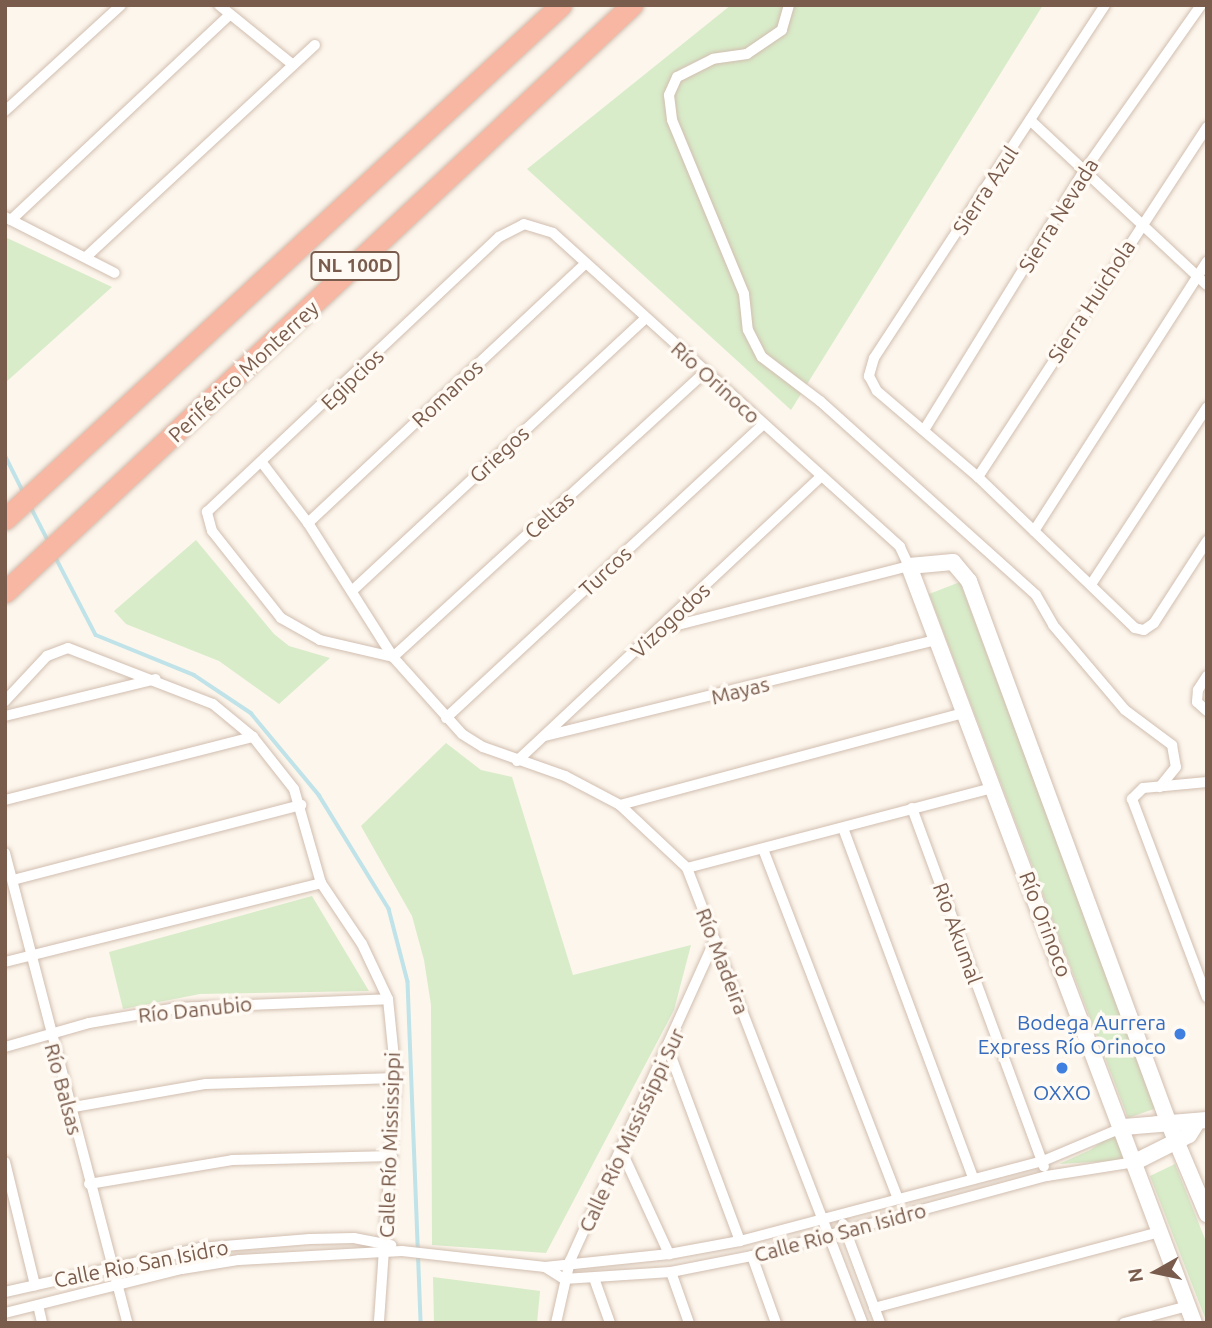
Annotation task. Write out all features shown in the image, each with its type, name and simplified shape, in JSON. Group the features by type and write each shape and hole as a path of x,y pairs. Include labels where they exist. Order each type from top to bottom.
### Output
{"highway":[{"name":"NL 100D","path":"10,515 561,5"},
{"name":"Periférico Monterrey","path":"5,592 632,5"}],"street":[{"path":"5,110 121,5"},
{"path":"219,5 293,65"},
{"path":"789,5 782,30 747,54 713,59 677,77 669,95 672,120 744,294 748,330 762,357 820,401 1036,595 1053,625 1125,710 1172,745 1176,767 1160,787"},
{"name":"Sierra Azul","path":"924,430 877,391 869,376 874,358 1105,5"},
{"name":"Sierra Nevada","path":"924,430 1084,171 1201,5"},
{"path":"115,273 8,219 229,15"},
{"path":"86,257 315,45"},
{"path":"1031,120 1207,285"},
{"name":"Sierra Huichola","path":"978,477 1140,225 1207,127"},
{"name":"Río Orinoco","path":"509,229 542,226 900,547 1124,1127 1194,1323"},
{"name":"Egipcios","path":"393,657 320,640 289,624 268,605 212,531 207,518 211,507 263,464 509,229"},
{"path":"1034,531 1207,262"},
{"name":"Romanos","path":"308,523 585,264"},
{"name":"Griegos","path":"353,590 645,319"},
{"name":"Celtas","path":"393,657 705,372"},
{"path":"1092,583 1207,407"},
{"name":"Turcos","path":"446,718 764,424"},
{"path":"924,430 1092,583 1135,628 1149,628 1207,541"},
{"name":"Río Madeira","path":"263,464 308,523 353,590 393,657 446,718 483,747 565,776 620,805 687,869 863,1323"},
{"name":"Vizogodos","path":"517,761 661,629 820,477"},
{"path":"661,629 909,566 953,562 969,581 1169,1124 1207,1214"},
{"name":"Mayas","path":"544,736 936,640"},
{"name":"Calle Río Mississippi","path":"5,701 47,656 68,648 156,679 212,704 253,737 286,775 301,805 321,883 369,954 388,999 396,1078 379,1323"},
{"path":"1207,676 1198,690 1197,702 1207,711"},
{"path":"5,716 156,679"},
{"path":"620,805 963,713"},
{"path":"5,800 253,737"},
{"path":"1207,782 1136,790 1132,799 1207,997"},
{"path":"687,869 995,788"},
{"path":"13,880 301,805"},
{"name":"Rio Akumal","path":"912,808 1047,1176"},
{"path":"844,828 973,1178"},
{"path":"764,849 898,1199"},
{"name":"Río Balsas","path":"5,853 68,1108 127,1323"},
{"path":"5,962 321,883"},
{"name":"Calle Río Mississippi Sur","path":"556,1323 569,1261 669,1051 715,940"},
{"name":"Río Danubio","path":"5,1047 89,1023 203,1005 388,999"},
{"path":"669,1051 740,1241"},
{"path":"68,1108 206,1084 396,1078"},
{"path":"1124,1127 1201,1122"},
{"path":"1135,1162 1176,1142 1201,1122"},
{"name":"Calle Rio San Isidro","path":"5,1313 239,1260 384,1255 406,1251 545,1267 569,1261 669,1254 740,1241 1043,1161 1124,1127"},
{"path":"621,1150 669,1254"},
{"path":"89,1184 232,1160 392,1156"},
{"path":"5,1162 35,1284"},
{"name":"Calle Rio San Isidro","path":"545,1267 564,1279 595,1280 671,1272 752,1256 1047,1176 1135,1162"},
{"path":"840,1215 880,1323"},
{"path":"874,1308 1160,1232"},
{"name":"Calle Rio San Isidro","path":"5,1292 111,1265 241,1243 321,1238 385,1241 406,1251"},
{"path":"752,1256 776,1323"},
{"path":"671,1272 689,1323"},
{"path":"595,1280 611,1323"},
{"path":"38,1305 43,1323"},
{"path":"1124,1323 1188,1306"}],"green space":[{"path":"731,5 1043,5 791,410 527,169"},
{"path":"5,237 112,287 5,383"},
{"path":"196,540 274,634 289,646 330,658 279,704 219,661 126,624 114,611"},
{"path":"960,582 1157,1108 1128,1118 929,594"},
{"path":"446,743 481,770 512,777 573,975 691,945 674,1010 546,1253 432,1245 431,1005 424,960 412,916 361,826"},
{"path":"312,896 369,991 200,994 123,1009 109,952"},
{"path":"1117,1132 1128,1160 1059,1164 1090,1150"},
{"path":"1175,1164 1207,1244 1207,1323 1150,1176"},
{"path":"433,1277 540,1291 537,1323 434,1323"}],"waterway":[{"path":"5,455 23,491"},
{"path":"31,507 48,541"},
{"path":"54,554 96,635 194,675 251,713 319,795 389,909 408,982 421,1323"}],"place":[{"name":"Bodega Aurrera Express Río Orinoco","path":"1180,1034"},
{"name":"OXXO","path":"1062,1068"}]}
